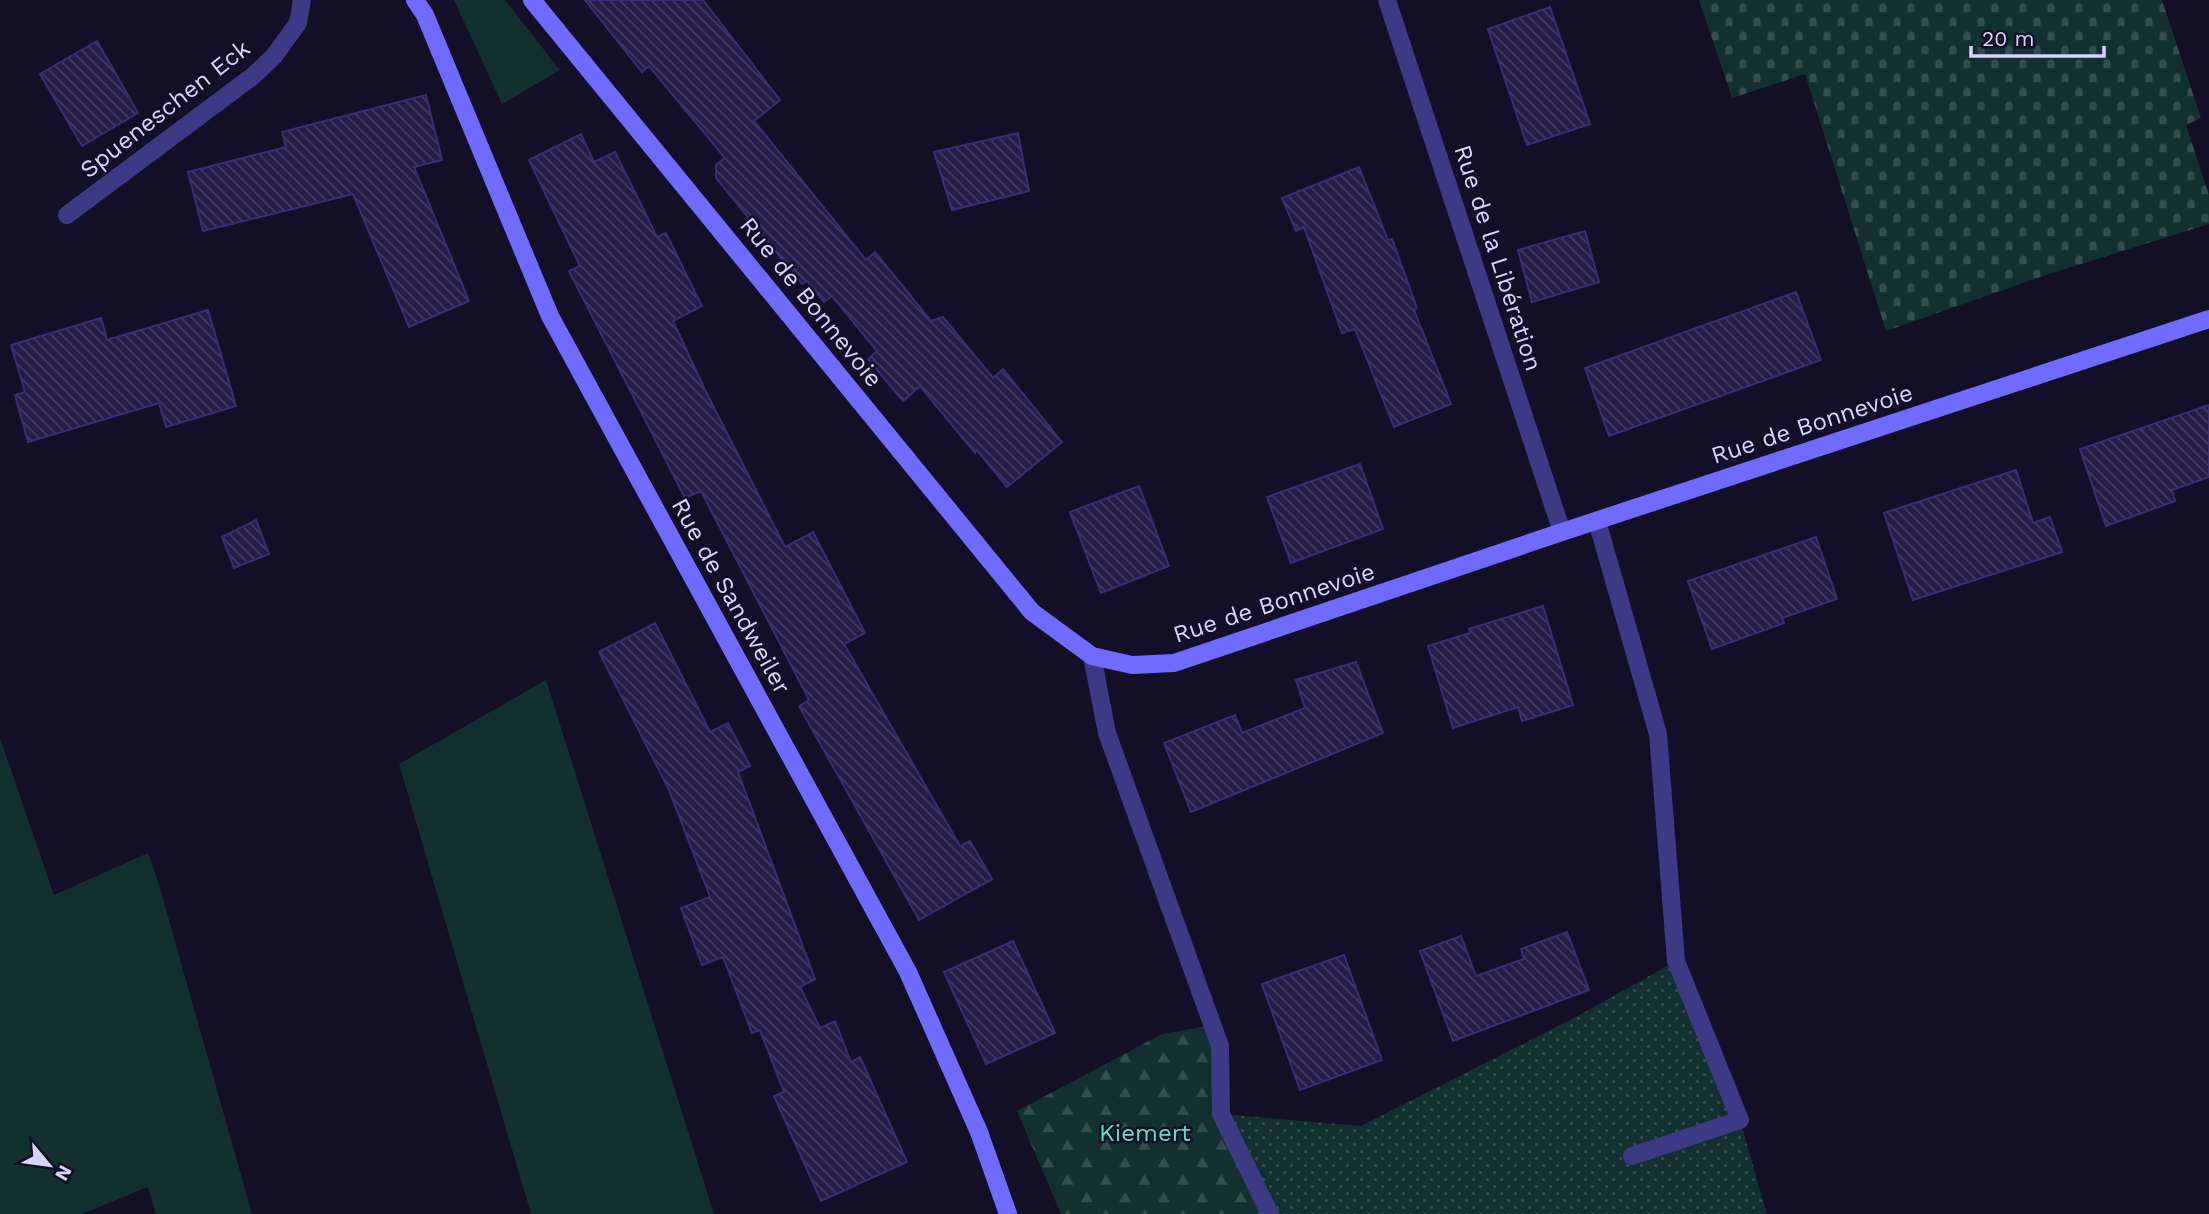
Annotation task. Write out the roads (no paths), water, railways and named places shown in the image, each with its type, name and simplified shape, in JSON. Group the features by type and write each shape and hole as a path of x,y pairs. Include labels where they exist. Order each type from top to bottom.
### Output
{"main road":[{"name":"Rue de Sandweiler","path":"415,0 425,15 550,316 908,972 979,1132 1007,1214"},
{"name":"Rue de Bonnevoie","path":"532,0 1032,612 1092,656 1132,665 1174,663 2209,318"}],"street":[{"name":"Spueneschen Eck","path":"67,215 253,76 274,56 298,23 302,0"},
{"name":"Rue de la Libération","path":"1387,0 1562,532"},
{"path":"1597,521 1658,734 1676,961 1740,1120 1632,1156"},
{"path":"1092,656 1107,733 1220,1046 1221,1114 1270,1214"}],"park label":[{"name":"Kiemert","path":"1145,1133"}]}
